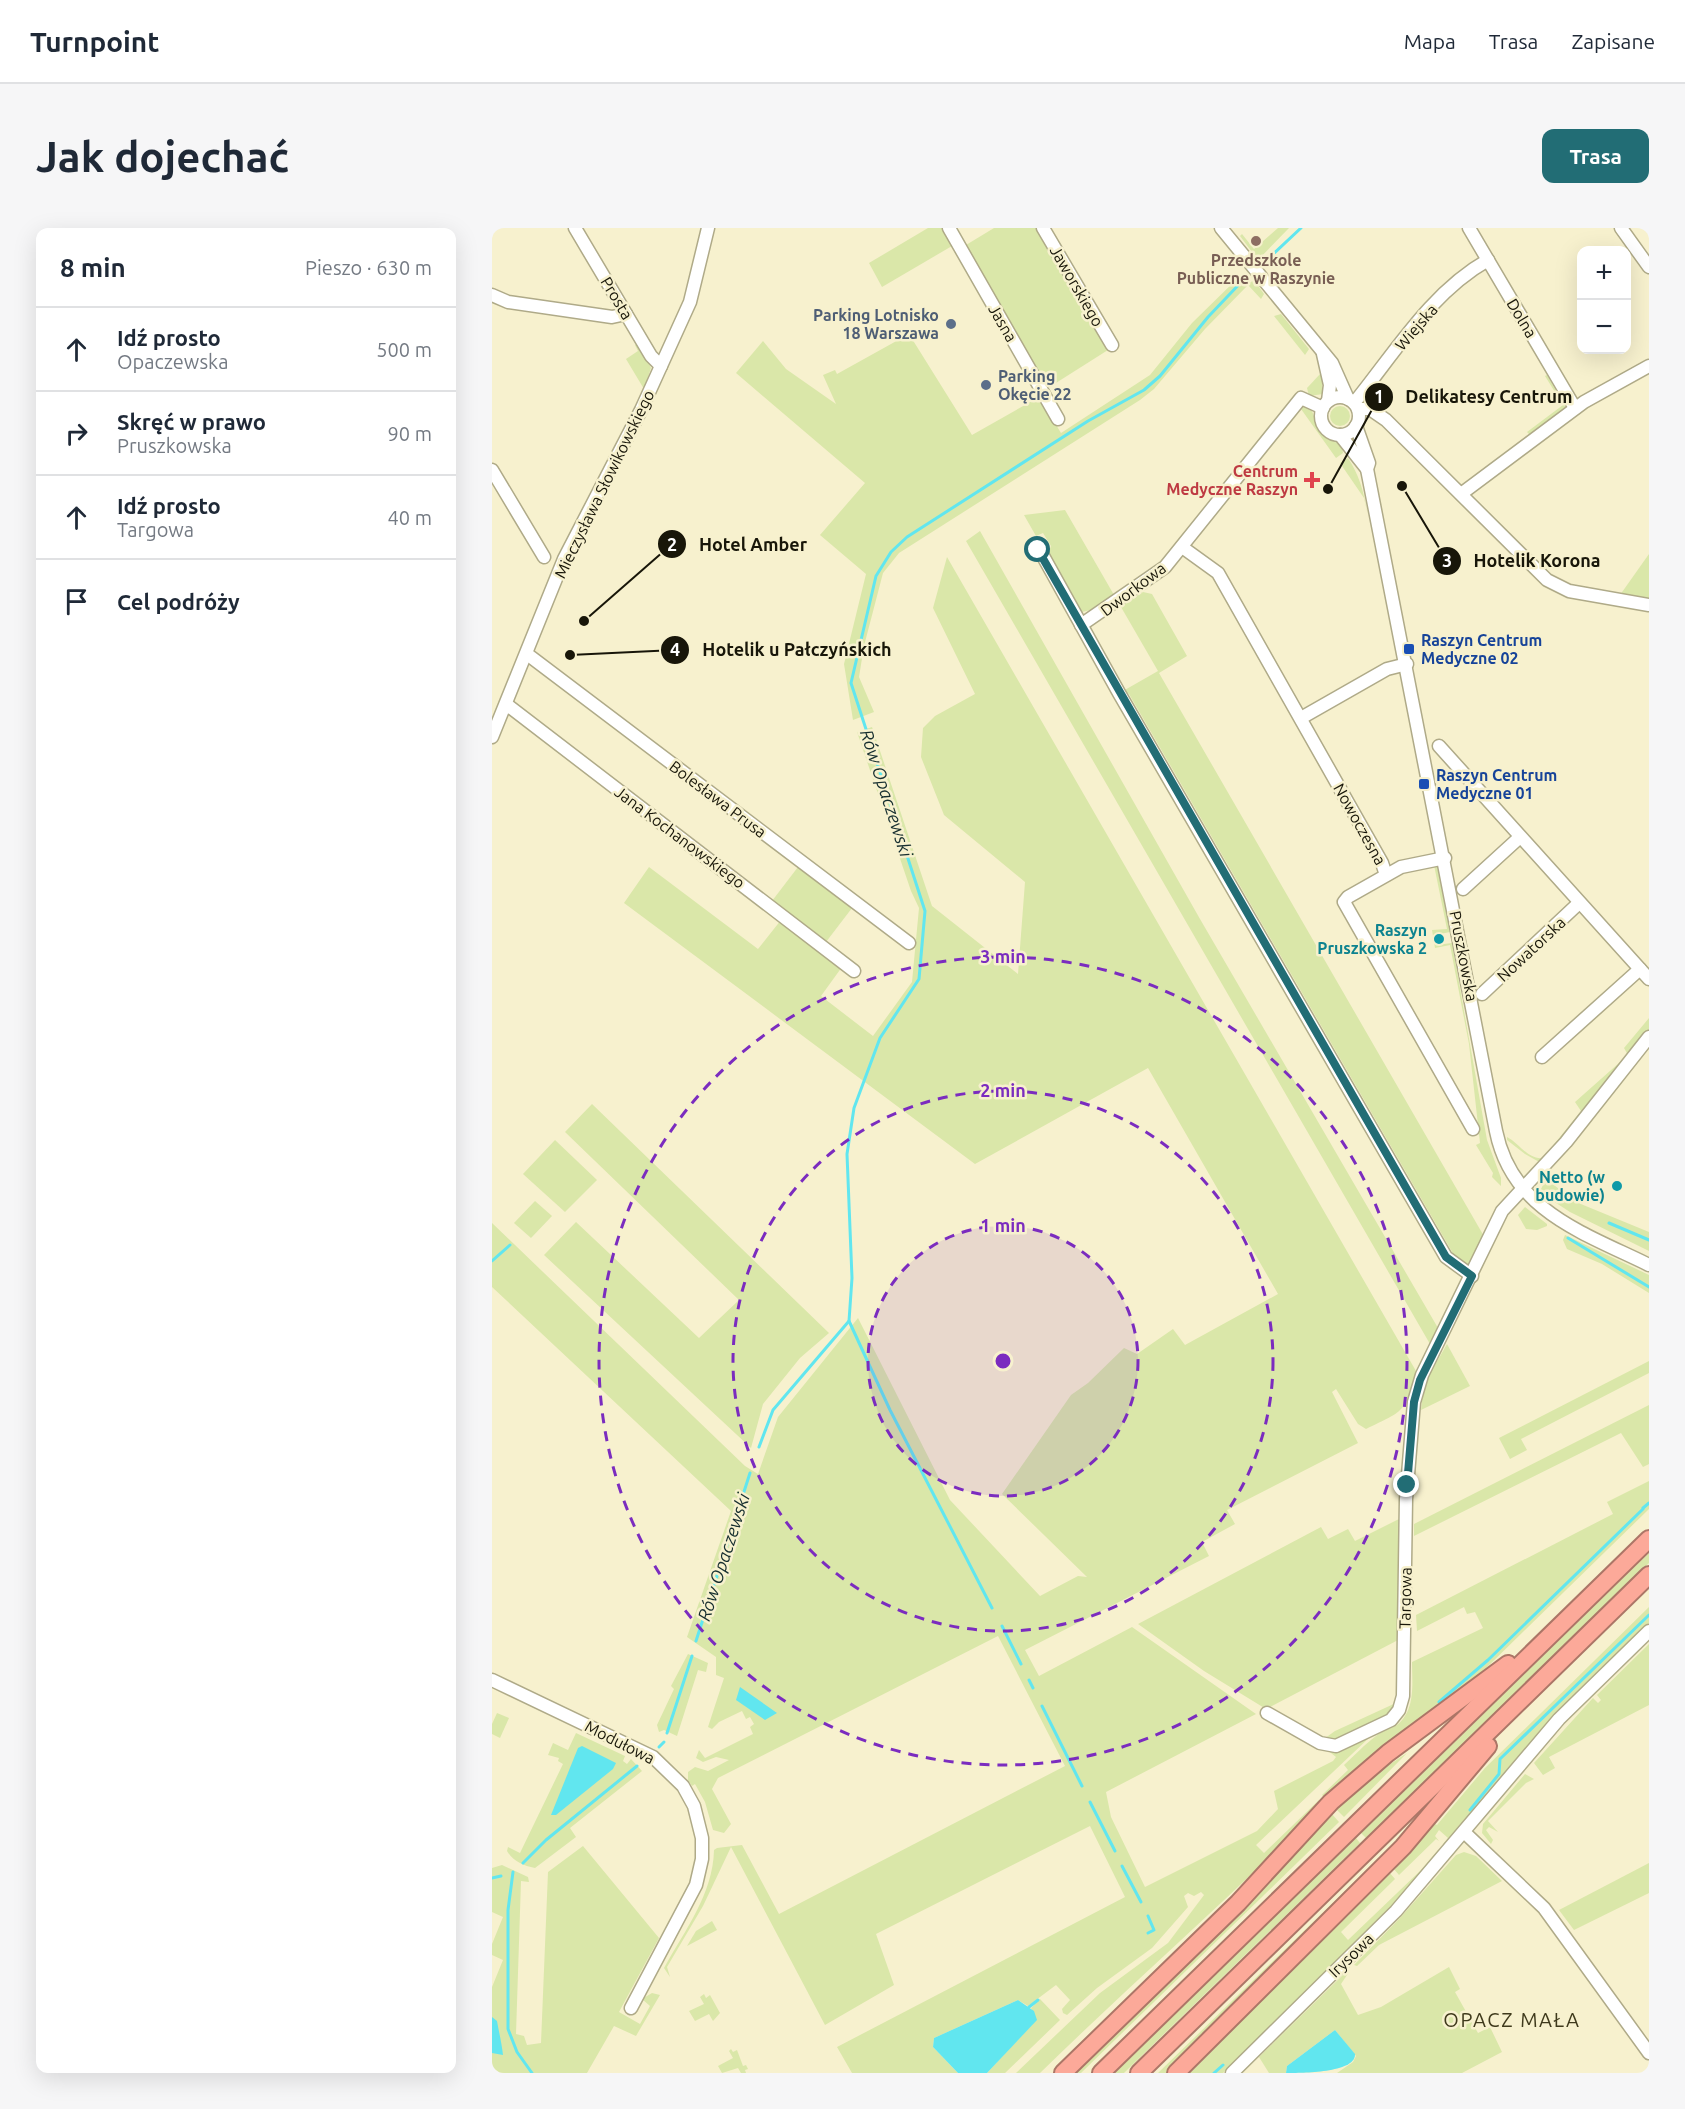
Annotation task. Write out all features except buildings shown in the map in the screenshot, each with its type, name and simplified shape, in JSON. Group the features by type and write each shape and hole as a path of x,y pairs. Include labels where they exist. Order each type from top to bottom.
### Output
{"highway":[{"path":"1101,2073 1649,1539"},
{"path":"1139,2073 1649,1575"},
{"path":"1063,2073 1238,1903 1331,1802 1388,1753 1557,1628"},
{"path":"1176,2073 1422,1827 1536,1687"}],"street":[{"name":"Prosta","path":"575,228 651,356 661,366"},
{"name":"Mieczysława Słowikowskiego","path":"492,737 564,559 661,366 690,302 708,228"},
{"name":"Jasna","path":"949,228 1058,419"},
{"name":"Jaworskiego","path":"1043,228 1112,345"},
{"path":"1221,228 1332,363 1353,404 1356,426 1340,435 1324,426 1322,417 1329,382 1323,354"},
{"name":"Dolna","path":"1469,228 1575,408"},
{"path":"1621,228 1649,267"},
{"name":"Wiejska","path":"1353,404 1421,319 1449,290 1488,260"},
{"path":"492,295 508,302 612,317 626,314"},
{"path":"1461,494 1575,408 1649,366"},
{"path":"1326,405 1338,397 1382,416 1547,580 1569,591 1649,605"},
{"name":"Dworkowa","path":"1081,625 1154,577 1182,547 1301,398 1326,405"},
{"name":"Pruszkowska","path":"1356,426 1369,463 1368,469 1499,1143 1509,1170 1535,1203 1554,1216 1649,1265"},
{"name":"Pruszkowska","path":"1340,435 1368,469"},
{"path":"492,470 544,557"},
{"path":"1038,547 1446,1257 1472,1276 1502,1212 1566,1142 1649,1037"},
{"name":"Nowoczesna","path":"1182,547 1218,573 1382,863 1386,875 1348,897 1344,906 1473,1129"},
{"name":"Bolesława Prusa","path":"527,654 909,943"},
{"path":"1301,718 1387,669 1407,664"},
{"name":"Jana Kochanowskiego","path":"506,704 855,971"},
{"name":"Nowatorska","path":"1439,746 1649,980"},
{"path":"1463,889 1520,837"},
{"path":"1386,875 1401,867 1445,858"},
{"name":"Nowatorska","path":"1482,994 1580,903"},
{"path":"1542,1057 1640,969"},
{"name":"Targowa","path":"1267,1713 1320,1743 1341,1745 1391,1720 1400,1710 1403,1699 1406,1499 1413,1416 1422,1375 1472,1276"},
{"name":"Irysowa","path":"1232,2073 1396,1911 1559,1719 1649,1631"},
{"name":"Modułowa","path":"492,1680 653,1757 683,1786 694,1806 702,1838 702,1859 696,1885 631,2008"},
{"path":"1464,1832 1544,1908 1649,2053"}],"green space":[{"path":"928,228 942,228 952,246 882,287 869,263"},
{"path":"994,228 1036,228 1108,350 1048,388 966,245"},
{"path":"1278,228 1289,228 1258,260 1240,236 1242,234 1254,249"},
{"path":"1241,275 1248,284 1254,280 1264,294 1261,299 1248,285 1205,329 1154,389 899,553 883,573 864,646 859,677 874,712 853,720 844,664 866,574 820,535 865,483 736,373 763,341 786,369 836,404 823,375 835,370 837,374 909,334 972,435 1039,397 1061,433 1150,375 1192,323"},
{"path":"1281,314 1309,349 1305,355 1274,316"},
{"path":"639,342 651,368 644,389 626,359 638,351 635,345"},
{"path":"1321,373 1323,394 1309,396 1307,388"},
{"path":"1547,375 1566,408 1530,435 1527,432 1563,405 1545,376"},
{"path":"1303,406 1312,411 1320,433 1342,446 1343,453 1336,458 1301,409"},
{"path":"1340,406 1347,409 1350,416 1347,423 1340,426 1333,423 1330,416 1333,409"},
{"path":"1348,458 1361,485 1368,515 1364,498 1340,463"},
{"path":"1065,510 1114,595 1095,609 1082,612 1075,606 1047,557 1051,546 1043,533 1036,536 1024,515"},
{"path":"980,531 1200,919 1438,1328 1430,1344 966,541"},
{"path":"1649,554 1649,599 1620,595"},
{"path":"947,557 1416,1371 1409,1396 1401,1409 1389,1418 1366,1429 1358,1424 1336,1389 1332,1392 1358,1443 1227,1510 1235,1524 1202,1542 1209,1556 1025,1650 1039,1676 1132,1627 1256,1714 1106,1792 1111,1817 1145,1887 1257,1831 1278,1809 1274,1791 1333,1761 1336,1757 1326,1749 1343,1748 1371,1736 1256,1845 1264,1853 1319,1800 1323,1805 1040,2073 1016,2073 1100,1993 1168,1943 1204,1895 1201,1892 1194,1896 1188,1893 1184,1896 1188,1907 1152,1948 1097,1988 1067,2015 1062,2009 1070,2000 1056,1985 1028,2006 1018,2000 934,2038 933,2047 958,2073 852,2073 837,2047 1125,1897 1090,1826 876,1934 894,1985 825,2025 731,1847 703,1906 667,1967 670,1977 664,1968 703,1897 709,1882 714,1850 717,1848 742,1845 779,1914 1065,1766 998,1636 718,1778 712,1789 731,1824 724,1833 713,1830 705,1802 695,1784 692,1786 688,1780 688,1772 695,1767 708,1771 729,1760 716,1757 703,1762 696,1758 699,1750 705,1758 753,1734 750,1727 754,1724 750,1717 746,1719 742,1711 719,1722 712,1729 708,1727 724,1678 716,1675 716,1657 687,1637 731,1511 492,1287 492,1223 745,1466 758,1474 778,1417 858,1318 950,1500 1040,1596 1078,1576 1087,1577 1002,1494 1071,1395 1088,1383 1124,1348 1137,1354 1173,1329 1185,1345 1278,1294 1148,1068 975,1164 624,903 649,867 758,949 781,920 842,967 821,996 873,1036 912,982 919,908 911,891 857,732 872,727 932,906 1018,974 1025,882 944,815 921,757 923,728 935,716 975,694 933,608"},
{"path":"1143,592 1152,594 1187,656 1159,673 1485,1238 1469,1265 1458,1262 1129,694 1123,691 1158,671 1121,607"},
{"path":"1434,865 1437,866 1450,932 1435,935 1436,945 1452,943 1487,1140 1501,1178 1501,1186 1492,1177 1493,1173 1476,1145 1480,1143 1469,1044 1450,945 1435,948 1432,930 1447,929"},
{"path":"798,867 852,908 826,942 772,901"},
{"path":"1649,1018 1649,1032 1541,1163 1507,1140 1507,1137 1528,1154 1543,1158 1581,1111 1575,1102 1628,1055 1624,1048"},
{"path":"592,1104 829,1333 800,1358 763,1404 751,1448 544,1255 576,1222 699,1338 739,1300 565,1132"},
{"path":"555,1140 597,1180 565,1212 523,1174"},
{"path":"1546,1179 1576,1202 1649,1232 1649,1251 1570,1212 1550,1199 1541,1189"},
{"path":"535,1201 552,1216 531,1238 514,1223"},
{"path":"1525,1207 1547,1226 1537,1230 1526,1229 1518,1215"},
{"path":"1565,1235 1649,1275 1649,1293 1602,1264 1567,1249 1563,1240"},
{"path":"1447,1344 1470,1386 1421,1410 1424,1384"},
{"path":"1649,1361 1649,1373 1521,1439 1527,1450 1510,1459 1499,1438"},
{"path":"1649,1405 1649,1464 1643,1467 1621,1433 1414,1536 1414,1524"},
{"path":"1649,1481 1649,1509 1480,1674 1325,1798 1322,1795 1348,1770 1344,1765 1364,1746 1378,1734 1397,1725 1403,1719 1412,1696 1412,1662 1483,1628 1475,1612 1467,1614 1464,1607 1417,1631 1416,1615 1613,1514 1607,1502"},
{"path":"1401,1518 1400,1639 1266,1709 1204,1671 1138,1624 1321,1527 1328,1539 1348,1529 1355,1541"},
{"path":"1649,1553 1649,1563 1366,1838 1361,1833"},
{"path":"1649,1607 1649,1623 1549,1721 1445,1846 1443,1844 1448,1838 1439,1830 1435,1836 1439,1841 1436,1839 1399,1875 1393,1868 1435,1824 1437,1825 1485,1768"},
{"path":"1649,1644 1649,1705 1549,1757 1555,1768 1543,1775 1534,1763 1593,1698 1598,1703 1601,1700 1597,1695"},
{"path":"688,1654 708,1663 706,1672 698,1670 677,1736 664,1730 659,1732 657,1725 674,1689 671,1686"},
{"path":"1398,1702 1384,1719 1365,1731 1343,1738 1321,1741 1335,1731"},
{"path":"497,1713 509,1718 500,1738 492,1734 492,1724"},
{"path":"576,1733 625,1756 623,1761 627,1764 631,1759 642,1771 570,1828 576,1837 535,1868 522,1864 509,1855 508,1847 520,1853 563,1764 558,1761 559,1758 548,1755 553,1743 568,1750"},
{"path":"1407,1753 1344,1817 1336,1809 1381,1770"},
{"path":"1525,1774 1534,1779 1526,1783 1488,1821 1498,1832 1489,1827 1486,1830 1493,1840 1491,1844 1482,1833 1483,1824"},
{"path":"1331,1813 1339,1822 1081,2073 1072,2073"},
{"path":"1356,1838 1360,1843 1124,2073 1115,2073"},
{"path":"583,1846 659,1938 619,2012 640,2024 650,2006 642,1999 652,1993 660,1995 636,2036 614,2026 587,2073 499,2073 492,2068 492,1987 503,1960 492,1955 492,1944 503,1917 492,1912 492,1868 502,1865 528,1877 529,1882 521,1881 516,2034 524,2036 527,2045 541,2043 548,1872"},
{"path":"1438,1850 1441,1851 1396,1904 1223,2073 1190,2073 1389,1872 1395,1879 1341,1932 1348,1940 1420,1871"},
{"path":"1464,1852 1476,1856 1502,1881 1379,1945 1357,1966 1354,1965 1456,1855"},
{"path":"1377,1860 1381,1864 1167,2073 1158,2073"},
{"path":"1649,1863 1649,1893 1574,1930 1559,1910"},
{"path":"712,1921 717,1930 687,1946 696,1931"},
{"path":"1449,1967 1460,1989 1455,1992 1478,2033 1490,2027 1502,2052 1462,2073 1337,2073 1353,2062 1356,2056 1335,2030 1287,2066 1286,2073 1269,2073 1259,2057 1347,1971 1349,1972 1341,1984 1358,2015 1381,2007"},
{"path":"704,1994 706,1998 710,1995 720,2013 713,2021 709,2014 695,2021 689,2011 704,2004 700,1997"},
{"path":"1040,1999 1060,2020 1005,2073 987,2073 1036,2020 1031,2008"},
{"path":"731,2049 733,2052 737,2050 743,2066 746,2065 748,2069 745,2070 746,2073 741,2073 738,2068 722,2073 718,2066 733,2058 729,2051"}],"water":[{"path":"740,1687 777,1713 765,1720 736,1700"},
{"path":"582,1746 616,1763 613,1769 556,1815 551,1815 578,1748"},
{"path":"1018,2000 1034,2011 1037,2020 987,2073 958,2073 933,2047 934,2038"},
{"path":"492,2017 497,2021 503,2055 492,2053"},
{"path":"1335,2030 1355,2054 1353,2060 1347,2065 1327,2071 1286,2073 1287,2066"}],"waterway":[{"name":"Rów Opaczewski","path":"1269,258 1301,228"},
{"name":"Rów Opaczewski","path":"759,1447 773,1410 849,1321 852,1278 847,1154 854,1108 880,1038 919,979 925,911 851,683 876,576 891,552 907,537 1088,421 1144,390 1160,376 1208,317 1247,276"},
{"path":"1609,1223 1649,1240"},
{"path":"1568,1238 1649,1287"},
{"path":"492,1261 510,1245"},
{"path":"849,1321 890,1410 992,1608"},
{"name":"Rów Opaczewski","path":"696,1641 750,1473"},
{"path":"1643,1508 1649,1503"},
{"path":"1439,1702 1488,1660 1643,1509"},
{"path":"1470,1810 1499,1774 1500,1759 1649,1615"},
{"path":"1002,1626 1021,1664"},
{"name":"Rów Opaczewski","path":"667,1733 692,1656"},
{"path":"1029,1680 1033,1688"},
{"path":"1042,1706 1082,1786"},
{"name":"Rów Opaczewski","path":"659,1747 664,1742"},
{"name":"Rów Opaczewski","path":"523,1863 546,1840 637,1766"},
{"path":"1090,1802 1115,1851"},
{"path":"1122,1866 1141,1902"},
{"path":"513,1872 508,1910 508,2029 517,2052 532,2073"},
{"name":"Rów Opaczewski","path":"492,1878 501,1876"},
{"path":"1148,1916 1154,1930 1148,1933"},
{"path":"1029,2007 1038,2000"},
{"path":"1214,2073 1223,2065"}],"place":[{"name":"Przedszkole Publiczne w Raszynie","path":"1256,241"},
{"name":"Parking Lotnisko 18 Warszawa","path":"951,324"},
{"name":"Parking Okęcie 22","path":"986,385"},
{"name":"Centrum Medyczne Raszyn","path":"1312,480"},
{"name":"Hotelik Korona","path":"1402,486"},
{"name":"Delikatesy Centrum","path":"1328,489"},
{"name":"Hotel Amber","path":"584,621"},
{"name":"Raszyn Centrum Medyczne 02","path":"1409,649"},
{"name":"Hotelik u Pałczyńskich","path":"570,655"},
{"name":"Raszyn Centrum Medyczne 01","path":"1424,784"},
{"name":"Raszyn Pruszkowska 2","path":"1439,939"},
{"name":"Netto (w budowie)","path":"1617,1186"}],"district":[{"name":"OPACZ MAŁA","path":"1512,2019"}],"route":[{"path":"1038,550 1446,1257 1472,1276 1420,1380 1414,1402 1407,1485"}]}
